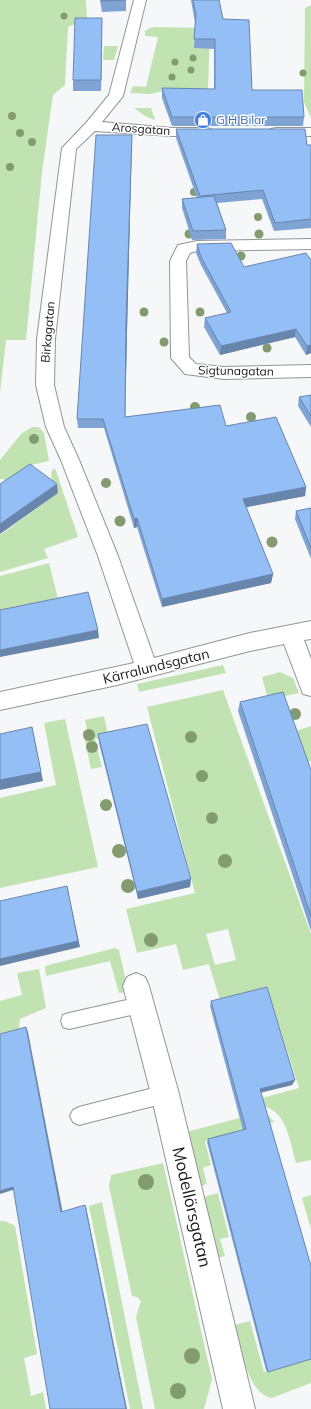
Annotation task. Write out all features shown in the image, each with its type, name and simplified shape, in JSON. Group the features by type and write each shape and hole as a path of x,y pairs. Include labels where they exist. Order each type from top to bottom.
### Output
{"street":[{"name":"Birkagatan","path":"140,0 116,96 91,126 69,148 46,339 45,386 54,427 70,460 108,556 146,668"},
{"name":"Arosgatan","path":"91,126 172,132 219,132"},
{"path":"259,132 311,132"},
{"name":"Sigtunagatan","path":"311,244 197,246 184,249 178,261 180,358 191,370 224,373 311,371"},
{"name":"Kärralundsgatan","path":"0,701 117,676 301,632"},
{"path":"301,632 311,686"},
{"name":"Modellörsgatan","path":"138,996 165,1094 239,1409"}],"lane":[{"name":"Modellörsgatan","path":"69,1021 138,996"},
{"path":"79,1116 165,1094"}],"green space":[{"path":"0,0 86,0 87,19 68,27 65,85 53,95 42,172 26,340 6,340 0,393"},
{"path":"311,5 311,118 304,102 305,8"},
{"path":"155,27 210,29 208,90 174,89 150,94 130,93 133,86 146,87 158,37 145,36 145,31"},
{"path":"104,46 118,46 114,60 103,60"},
{"path":"134,108 151,108 155,120 145,116"},
{"path":"32,427 39,427 44,433 49,461 27,466 9,480 0,479 0,460 21,434"},
{"path":"55,468 78,537 44,549 48,558 0,572 0,535 59,492 54,488 51,476 52,470"},
{"path":"49,563 59,603 0,616 0,576"},
{"path":"223,665 226,673 139,692 137,684"},
{"path":"280,672 293,678 299,693 276,698 267,695 262,677"},
{"path":"223,690 311,934 311,1160 296,1163 286,1128 277,1113 270,1108 261,1106 236,1105 299,1088 267,987 220,1000 209,964 183,970 176,944 137,953 126,909 195,893 147,707","holes":["228,929 236,960 215,965 206,934"]},
{"path":"104,716 108,735 95,739 102,767 91,769 83,731 87,730 85,720"},
{"path":"65,719 98,867 0,888 0,798 56,785 44,723"},
{"path":"311,726 311,761 304,763 293,732"},
{"path":"115,948 119,950 127,986 126,992 119,993 110,961 46,976 45,966"},
{"path":"39,969 46,1008 20,1019 19,1029 0,1034 0,1001 22,995 17,973"},
{"path":"259,1113 269,1116 274,1122 205,1141 211,1165 203,1168 207,1184 200,1186 186,1132"},
{"path":"163,1163 212,1379 204,1409 155,1409 136,1317 141,1301 137,1297 132,1296 109,1186 111,1175"},
{"path":"218,1193 229,1237 220,1239 225,1256 218,1258 203,1197"},
{"path":"311,1195 311,1229 302,1198"},
{"path":"102,1202 143,1409 130,1409 89,1206"},
{"path":"0,1221 5,1221 15,1226 37,1354 24,1358 31,1396 43,1392 46,1409 0,1409"},
{"path":"250,1321 264,1372 311,1358 311,1383 272,1398 263,1395 256,1388 242,1356 235,1325"}],"building":[{"path":"101,0 126,0 101,1"},
{"path":"193,0 219,0 223,19 249,20 252,90 302,90 304,117 172,117 162,88 215,89 215,39 194,39 196,14"},
{"path":"75,18 102,18 101,80 73,80"},
{"path":"176,129 305,129 307,145 311,145 311,219 275,223 263,190 200,196"},
{"path":"96,135 132,135 126,322 125,417 220,405 226,426 276,417 306,487 243,499 273,574 162,599 137,518 134,519 103,419 77,419"},
{"path":"214,196 226,230 193,231 182,199"},
{"path":"231,243 244,267 306,253 311,260 311,345 307,346 296,329 221,346 205,318 231,312 201,257 197,244"},
{"path":"311,395 311,416 299,397"},
{"path":"30,464 57,484 0,524 0,484"},
{"path":"311,508 311,548 296,511"},
{"path":"88,592 98,630 0,650 0,610"},
{"path":"283,692 311,770 311,916 240,702"},
{"path":"147,724 191,879 137,892 98,734"},
{"path":"32,727 41,772 0,780 0,734"},
{"path":"67,886 78,941 0,959 0,901"},
{"path":"267,987 295,1080 260,1089 311,1266 311,1359 268,1372 208,1139 246,1129 211,1001"},
{"path":"26,1027 61,1212 85,1205 126,1409 50,1409 13,1187 0,1191 0,1034"}],"place":[{"name":"G H Bilar","path":"203,120"}]}
